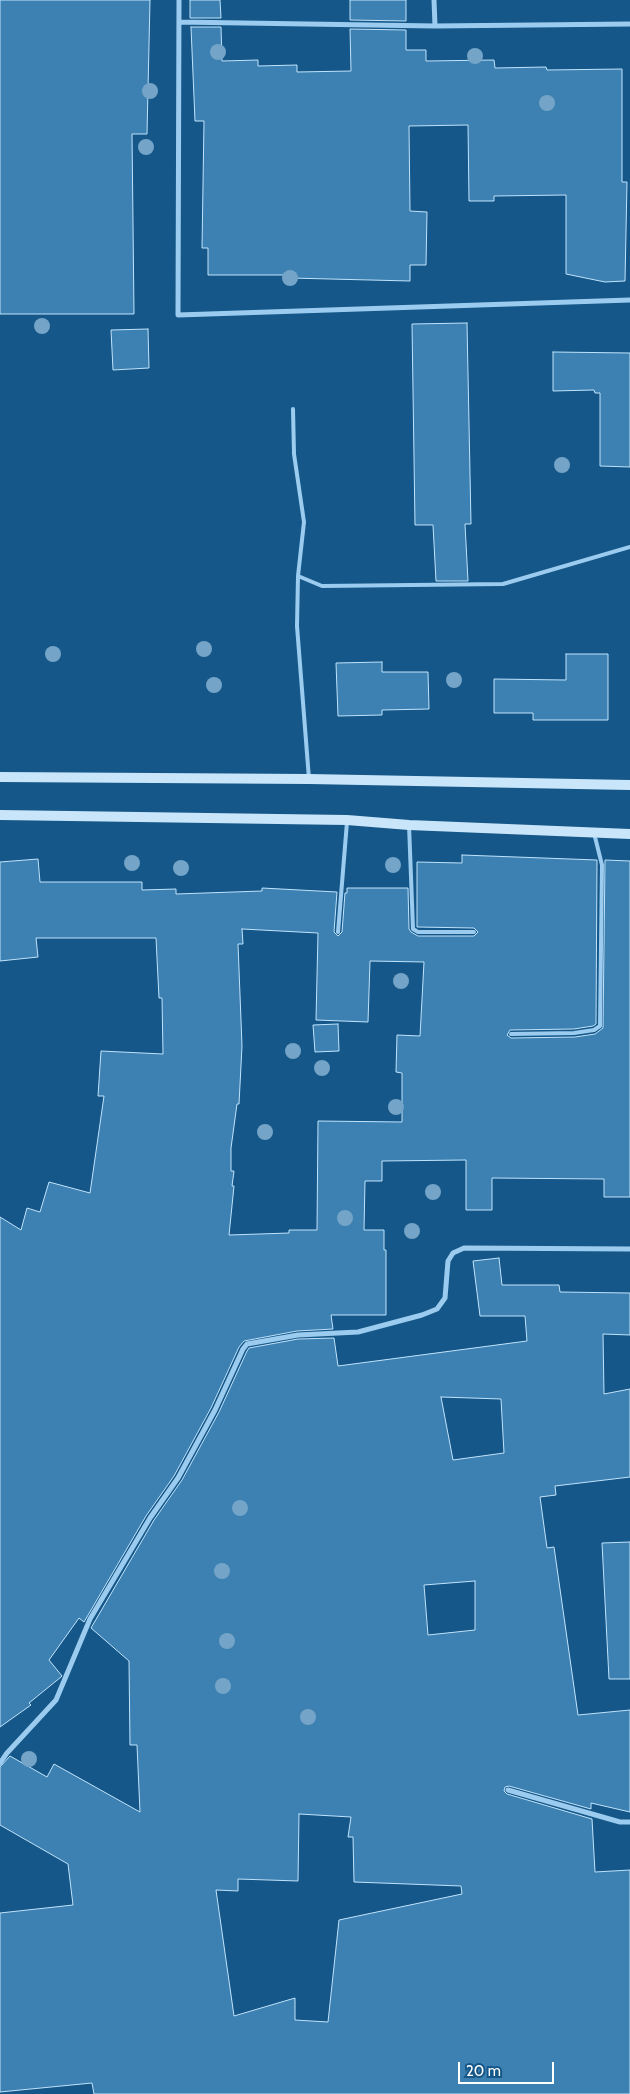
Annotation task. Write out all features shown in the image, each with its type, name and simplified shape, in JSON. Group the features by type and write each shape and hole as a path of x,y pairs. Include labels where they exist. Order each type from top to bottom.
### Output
{"main road":[{"path":"0,777 630,784"},
{"path":"0,815 347,820 408,825 630,834"}],"street":[{"path":"180,0 178,315 630,300"},
{"path":"434,0 435,26"},
{"path":"179,22 435,26 630,24"},
{"path":"0,1763 56,1700 90,1619 150,1518 178,1478 248,1344 298,1335 358,1332 422,1316 437,1309 445,1298 448,1261 453,1253 464,1248 630,1249"},
{"path":"508,1790 620,1822 630,1822"}],"lane":[{"path":"293,409 294,454 304,522 298,576 296,626 309,779"},
{"path":"298,576 322,586 503,584 630,547"},
{"path":"338,932 347,820"},
{"path":"408,825 413,929 418,932 474,932"},
{"path":"511,1034 574,1033 594,1030 600,1026 602,865 594,833"}],"building":[{"path":"0,0 150,0 147,134 132,134 134,314 0,314"},
{"path":"190,0 220,0 221,18 190,18"},
{"path":"350,0 406,0 406,21 350,20"},
{"path":"191,27 221,27 222,61 258,60 258,66 297,65 297,72 351,71 350,29 406,30 406,50 426,50 426,61 494,60 495,68 546,67 547,70 622,69 622,182 627,182 625,281 605,282 566,274 566,195 494,196 494,201 469,201 468,125 409,126 410,211 427,212 426,265 410,265 410,281 290,278 290,275 208,275 208,248 202,248 204,121 195,121"},
{"path":"467,323 471,524 465,524 468,581 436,581 433,525 415,525 412,324"},
{"path":"148,329 149,368 113,370 111,330"},
{"path":"553,352 630,353 630,467 600,466 600,393 595,393 594,390 553,391"},
{"path":"566,654 608,654 608,720 533,720 533,713 494,713 494,679 566,680"},
{"path":"382,662 382,672 428,672 429,709 382,710 382,715 338,716 336,663"},
{"path":"462,855 597,860 596,1024 574,1029 510,1030 507,1035 511,1038 575,1037 595,1034 603,1028 605,860 630,861 630,1197 604,1197 604,1179 492,1178 492,1210 466,1210 466,1160 382,1161 382,1181 365,1181 364,1230 384,1230 384,1250 386,1250 386,1315 331,1315 333,1329 297,1331 244,1341 239,1347 211,1408 174,1476 146,1516 84,1622 79,1618 49,1660 62,1676 29,1703 31,1705 0,1727 0,1217 21,1230 27,1208 40,1212 49,1182 90,1193 104,1096 98,1096 101,1051 163,1054 162,998 159,998 156,938 36,938 38,957 0,961 0,862 38,859 40,882 142,882 142,890 176,889 176,894 262,891 262,888 337,892 334,932 338,936 342,932 347,888 408,888 409,929 411,932 418,936 474,936 478,932 474,928 417,927 417,862 462,863","holes":["242,929 318,933 316,1020 368,1022 370,961 424,962 420,1036 397,1035 396,1072 402,1073 402,1122 318,1121 317,1230 289,1230 289,1233 229,1235 234,1186 232,1186 234,1171 231,1171 231,1148 237,1104 239,1104 242,1046 238,944 243,944"]},
{"path":"338,1024 339,1051 315,1052 313,1025"},
{"path":"499,1258 502,1285 559,1285 560,1292 630,1293 630,1335 603,1334 604,1394 630,1389 630,1477 555,1486 556,1495 540,1497 547,1548 554,1547 578,1715 630,1710 630,1812 591,1803 591,1809 509,1786 505,1787 504,1791 507,1794 592,1819 595,1872 630,1870 630,2094 94,2094 92,2083 0,2092 0,1913 73,1905 68,1864 0,1825 0,1767 10,1756 47,1777 54,1764 140,1812 137,1745 130,1745 129,1661 91,1628 154,1520 182,1480 219,1412 247,1351 249,1348 298,1339 334,1338 338,1366 527,1341 525,1316 480,1316 473,1261","holes":["441,1397 501,1399 504,1453 453,1460","475,1581 475,1630 428,1635 424,1585","299,1814 351,1817 348,1837 353,1837 354,1882 461,1886 462,1894 339,1920 328,2022 295,2020 295,1998 234,2016 216,1890 238,1891 238,1879 298,1881"]},
{"path":"630,1542 630,1679 609,1679 602,1543"}]}
